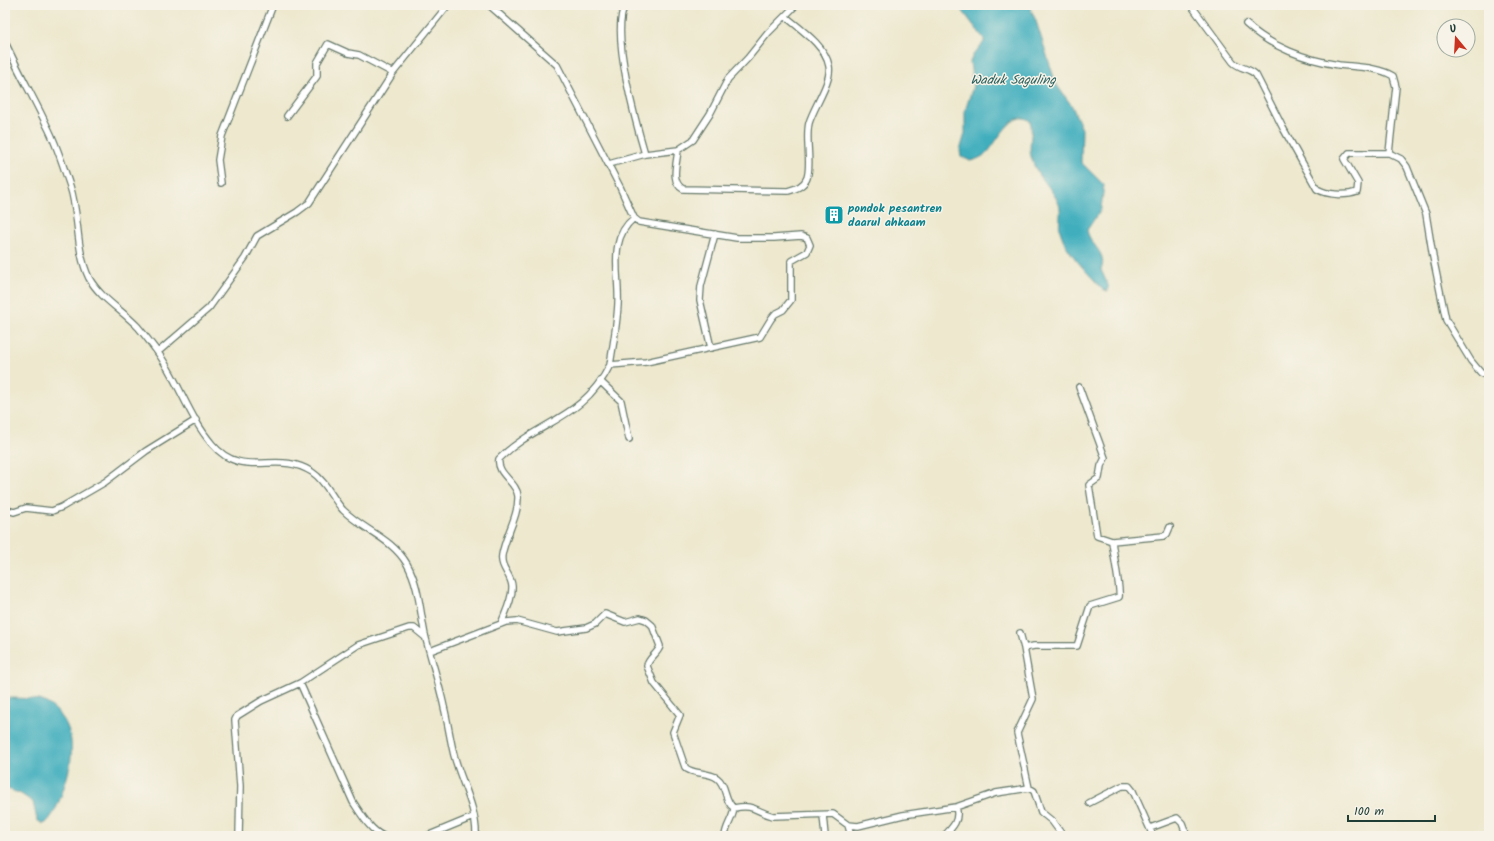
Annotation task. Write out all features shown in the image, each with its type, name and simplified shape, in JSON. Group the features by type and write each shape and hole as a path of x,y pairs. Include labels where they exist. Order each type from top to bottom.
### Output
{"street":[{"path":"221,183 218,160 222,136 273,5"},
{"path":"158,352 209,308 245,258 257,236 297,212 309,202 393,73 448,5"},
{"path":"489,5 557,65 609,164 634,218 643,224 715,234 753,238 801,236 807,238 810,245 807,252 791,262 790,302 771,319 763,334 757,338 646,362 610,365"},
{"path":"625,5 621,16 622,55 628,93 645,154"},
{"path":"609,164 645,154 678,150 693,140 710,114 728,79 796,5"},
{"path":"1190,5 1233,62 1239,67 1251,70 1256,75 1283,128 1317,189 1321,192 1333,194 1357,192 1359,190 1358,183 1345,163 1344,159 1346,155 1352,153 1390,153 1401,159 1415,183 1426,214 1439,288 1448,325 1481,373 1489,376"},
{"path":"678,150 675,178 678,185 683,189 788,191 798,188 805,183 808,172 807,139 809,125 813,110 829,76 830,66 823,52 814,41 785,16"},
{"path":"1246,24 1259,35 1305,58 1378,71 1393,76 1396,86 1390,153"},
{"path":"5,42 48,128 57,150 74,198 79,245 89,278 94,286 138,327 158,352 196,420 211,443 233,461 246,464 280,463 302,466 310,470 320,479 345,511 392,545 407,564 414,580 455,758 473,817 476,836"},
{"path":"287,116 317,76 316,63 328,44 348,53 359,55 393,73"},
{"path":"501,624 512,590 511,581 502,565 502,553 518,496 515,486 500,468 499,459 526,439 580,405 601,382 610,365 618,304 617,252 621,233 625,225 634,218"},
{"path":"711,348 700,300 701,286 715,234"},
{"path":"601,382 621,401 629,439"},
{"path":"1079,387 1105,458 1101,466 1099,478 1089,485 1096,533 1099,538 1112,541 1165,536 1170,527"},
{"path":"5,504 9,511 14,512 26,508 56,510 105,482 146,451 196,420"},
{"path":"1024,648 1034,646 1077,646 1090,606 1118,597 1120,590 1115,568 1112,541"},
{"path":"430,651 501,624 517,621 557,632 586,628 595,624 605,614 625,622 640,618 646,620 652,625 660,646 659,650 649,660 647,666 654,683 680,715 673,732 685,768 718,779 721,782 728,801 734,808 733,815 726,826 725,836"},
{"path":"239,836 240,786 235,720 237,716 261,701 323,669 337,657 381,636 414,628 426,637"},
{"path":"1020,633 1033,699 1017,733 1030,788 1034,791 1041,812 1052,821 1063,836"},
{"path":"300,682 353,802 364,819 383,836"},
{"path":"1089,803 1122,786 1129,786 1133,791 1153,836"},
{"path":"734,808 753,807 763,814 772,816 835,815 848,825 858,826 903,815 956,807 996,793 1030,788"},
{"path":"944,836 954,826 957,820 956,807"},
{"path":"823,815 825,836"},
{"path":"427,836 473,817"},
{"path":"1150,828 1177,818 1182,823 1186,836"},
{"path":"848,825 851,836"}],"water":[{"name":"Waduk Saguling","path":"958,5 1029,5 1036,21 1056,84 1072,106 1082,129 1081,162 1104,185 1101,209 1087,230 1102,258 1103,264 1101,270 1108,285 1108,291 1103,290 1078,263 1063,240 1060,231 1059,204 1037,171 1032,160 1030,150 1030,121 1024,118 1017,119 1011,123 987,153 979,158 970,161 961,156 960,151 965,133 965,111 973,86 970,62 973,55 984,42 984,39"},
{"path":"5,698 31,699 45,702 63,719 68,728 72,750 68,773 62,794 55,810 50,819 43,824 37,820 33,802 21,794 5,788"}],"place":[{"name":"pondok pesantren daarul ahkaam","path":"834,215"}]}
